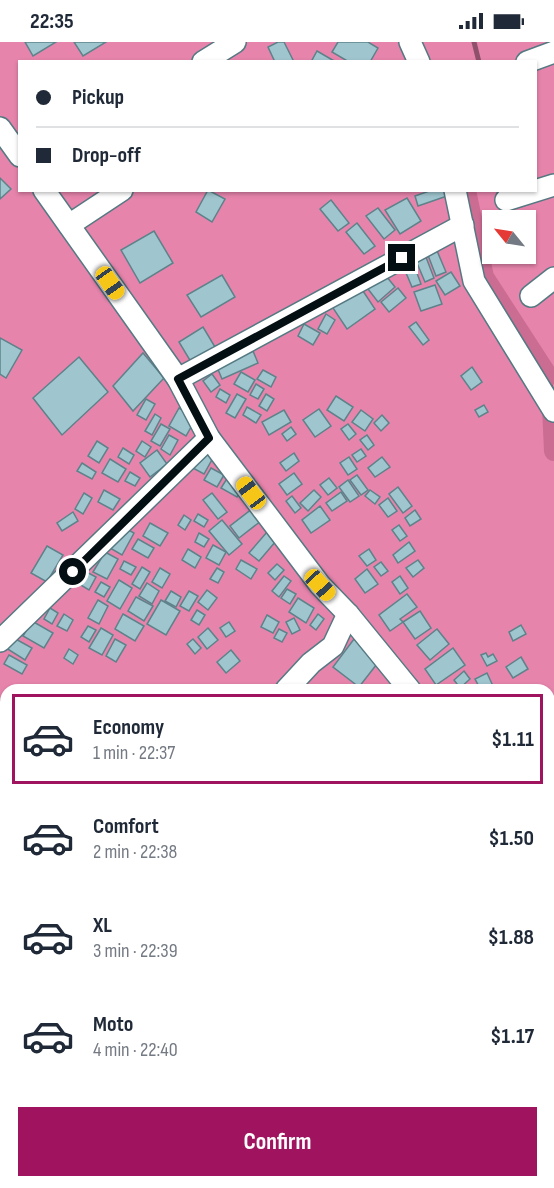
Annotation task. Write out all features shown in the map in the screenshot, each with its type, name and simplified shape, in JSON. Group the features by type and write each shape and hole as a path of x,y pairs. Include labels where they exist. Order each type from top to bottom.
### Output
{"street":[{"path":"206,60 235,42"},
{"path":"410,42 418,60"},
{"path":"532,60 554,52"},
{"path":"2,135 18,154"},
{"path":"537,190 554,185"},
{"path":"45,192 178,379 209,438 320,585 348,614 405,684"},
{"path":"69,225 119,192"},
{"path":"455,192 474,281 554,411"},
{"path":"506,200 532,192"},
{"path":"178,379 463,225"},
{"path":"531,296 554,278"},
{"path":"0,641 209,438"},
{"path":"292,684 311,663 333,646 348,614"}],"shaded area":[{"path":"0,42 554,42 554,684 0,684"}],"building":[{"path":"25,42 56,42 33,56"},
{"path":"74,42 106,42 83,56"},
{"path":"284,42 293,60 274,60 268,47"},
{"path":"338,42 368,42 378,48 371,60 346,60 332,52"},
{"path":"317,51 333,60 312,60"},
{"path":"0,178 11,189 0,199"},
{"path":"207,192 225,199 212,222 196,212"},
{"path":"426,192 446,192 447,196 418,206 415,196"},
{"path":"407,198 421,221 400,234 385,210"},
{"path":"331,200 349,223 338,231 320,209"},
{"path":"378,208 395,230 384,239 366,216"},
{"path":"357,223 375,246 364,254 346,232"},
{"path":"154,231 173,263 140,283 121,250"},
{"path":"435,246 446,272 436,276 426,250"},
{"path":"424,252 434,278 425,282 414,256"},
{"path":"411,257 421,284 412,287 401,261"},
{"path":"382,271 395,287 378,302 365,285"},
{"path":"451,272 460,286 445,295 436,281"},
{"path":"222,275 235,297 201,317 187,295"},
{"path":"359,285 375,309 347,329 331,305"},
{"path":"435,285 442,304 421,311 414,292"},
{"path":"398,288 406,298 389,312 381,302"},
{"path":"326,314 335,320 327,334 318,329"},
{"path":"416,322 429,340 423,345 409,327"},
{"path":"304,324 320,333 313,345 298,336"},
{"path":"203,327 218,352 194,367 179,342"},
{"path":"0,338 22,350 6,378 0,374"},
{"path":"253,351 258,363 222,379 217,367"},
{"path":"143,353 164,378 133,411 113,386"},
{"path":"79,357 108,392 62,435 33,398"},
{"path":"472,367 482,382 471,390 461,376"},
{"path":"263,370 276,377 271,387 257,379"},
{"path":"241,372 255,380 248,392 234,384"},
{"path":"212,374 220,385 211,392 203,381"},
{"path":"256,384 264,389 258,399 250,395"},
{"path":"220,389 230,395 226,403 216,397"},
{"path":"237,394 246,399 235,418 226,413"},
{"path":"266,394 274,399 267,411 259,406"},
{"path":"336,396 353,407 344,421 327,410"},
{"path":"146,399 155,404 146,420 137,415"},
{"path":"484,405 488,412 479,417 475,410"},
{"path":"247,407 261,415 256,423 243,415"},
{"path":"179,408 196,418 186,436 169,426"},
{"path":"319,409 331,426 315,437 303,420"},
{"path":"284,410 291,422 269,435 262,422"},
{"path":"361,410 373,419 365,431 352,422"},
{"path":"155,414 161,418 152,435 145,431"},
{"path":"382,415 389,423 381,431 374,423"},
{"path":"161,424 170,429 160,446 151,441"},
{"path":"348,424 356,434 349,440 341,429"},
{"path":"291,427 296,434 287,441 282,434"},
{"path":"169,435 178,440 170,455 161,449"},
{"path":"367,435 374,445 368,450 360,440"},
{"path":"97,441 108,448 99,463 88,456"},
{"path":"142,441 151,447 145,457 136,451"},
{"path":"123,448 134,455 129,464 118,457"},
{"path":"202,449 214,456 204,474 191,467"},
{"path":"361,449 366,456 357,462 352,455"},
{"path":"157,450 167,464 150,477 140,463"},
{"path":"294,453 299,461 286,471 280,463"},
{"path":"349,457 357,469 348,475 340,463"},
{"path":"382,457 390,467 375,477 368,468"},
{"path":"110,459 126,469 118,482 102,473"},
{"path":"82,463 96,472 92,479 77,471"},
{"path":"211,468 224,475 217,487 204,480"},
{"path":"130,472 140,478 135,486 125,481"},
{"path":"294,473 302,484 287,495 279,484"},
{"path":"357,475 368,490 361,495 350,480"},
{"path":"228,477 243,486 237,497 221,488"},
{"path":"329,478 337,488 328,495 320,485"},
{"path":"348,480 359,496 350,502 339,487"},
{"path":"398,487 412,506 403,513 389,494"},
{"path":"104,490 120,499 113,510 98,502"},
{"path":"314,490 321,497 308,511 300,503"},
{"path":"370,490 380,497 375,504 365,496"},
{"path":"341,492 347,501 332,511 326,503"},
{"path":"84,493 92,498 83,514 75,509"},
{"path":"212,493 227,512 218,519 203,500"},
{"path":"292,496 301,508 295,513 286,501"},
{"path":"388,498 397,511 388,517 379,505"},
{"path":"257,505 266,517 239,538 230,526"},
{"path":"320,506 330,520 311,533 302,520"},
{"path":"415,510 421,519 410,526 405,518"},
{"path":"73,512 78,521 62,531 57,523"},
{"path":"198,514 208,520 204,527 194,521"},
{"path":"184,515 191,520 185,530 178,525"},
{"path":"222,520 242,544 229,555 209,531"},
{"path":"150,523 168,533 160,546 143,536"},
{"path":"399,525 407,536 400,541 392,530"},
{"path":"123,527 134,533 122,555 110,548"},
{"path":"267,532 276,541 259,561 249,553"},
{"path":"199,533 209,539 204,547 195,542"},
{"path":"138,539 154,548 148,558 132,549"},
{"path":"409,542 415,551 398,563 393,555"},
{"path":"213,545 226,552 219,565 206,558"},
{"path":"47,546 63,555 47,582 31,573"},
{"path":"188,549 201,557 195,568 182,560"},
{"path":"369,549 376,560 367,566 359,556"},
{"path":"105,552 118,559 107,579 93,572"},
{"path":"241,560 257,569 251,579 236,569"},
{"path":"418,560 424,568 413,577 406,568"},
{"path":"124,561 136,567 131,575 120,569"},
{"path":"381,562 388,571 381,576 374,567"},
{"path":"277,564 284,570 275,580 268,573"},
{"path":"142,567 150,572 140,589 132,584"},
{"path":"160,568 170,574 162,588 152,582"},
{"path":"217,568 224,572 218,583 210,579"},
{"path":"81,569 96,577 89,590 74,581"},
{"path":"367,569 378,584 365,593 355,579"},
{"path":"284,576 291,581 279,597 272,591"},
{"path":"400,576 408,588 400,594 392,582"},
{"path":"119,580 132,588 120,609 107,601"},
{"path":"101,582 110,587 104,597 95,592"},
{"path":"147,583 159,591 152,604 139,596"},
{"path":"287,589 296,594 290,604 281,598"},
{"path":"207,590 217,598 208,610 198,602"},
{"path":"171,591 181,597 176,607 165,601"},
{"path":"189,591 198,596 189,611 180,606"},
{"path":"407,594 417,607 400,619 403,622 390,631 379,615"},
{"path":"136,597 153,606 144,621 128,611"},
{"path":"298,598 314,608 306,623 289,612"},
{"path":"98,600 108,606 99,624 88,618"},
{"path":"161,600 180,611 166,635 147,624"},
{"path":"50,608 58,613 52,624 44,619"},
{"path":"197,610 205,615 199,625 191,620"},
{"path":"420,611 431,628 415,639 403,622"},
{"path":"64,614 73,620 67,631 57,626"},
{"path":"123,614 144,626 135,641 115,629"},
{"path":"318,614 324,619 316,630 310,625"},
{"path":"267,615 279,622 273,633 261,627"},
{"path":"294,618 300,630 292,634 286,622"},
{"path":"32,621 53,633 44,648 23,636"},
{"path":"229,622 235,631 226,637 220,628"},
{"path":"521,625 526,634 513,641 509,632"},
{"path":"88,626 96,630 89,642 81,637"},
{"path":"101,628 113,635 102,655 89,648"},
{"path":"208,628 218,640 207,649 198,637"},
{"path":"279,629 287,633 282,642 274,638"},
{"path":"437,629 449,644 430,660 417,645"},
{"path":"12,637 32,648 25,660 6,648"},
{"path":"115,639 126,645 116,662 106,656"},
{"path":"193,639 201,648 195,654 187,644"},
{"path":"354,639 380,660 361,684 355,684 333,667"},
{"path":"453,648 465,665 437,684 425,669"},
{"path":"69,649 78,655 73,664 64,658"},
{"path":"231,650 240,661 226,673 217,662"},
{"path":"486,653 488,657 493,654 497,661 487,666 481,655"},
{"path":"9,655 27,665 22,674 4,664"},
{"path":"521,657 528,669 513,678 506,667"},
{"path":"464,671 470,679 464,684 457,684 454,680"},
{"path":"487,673 492,684 478,684 475,679"}],"waterway":[{"path":"474,42 478,60"},
{"path":"466,192 484,277 548,376"},
{"path":"548,376 552,392"},
{"path":"552,407 554,451"}],"route":[{"path":"73,572 209,438 178,379 402,258"}]}
